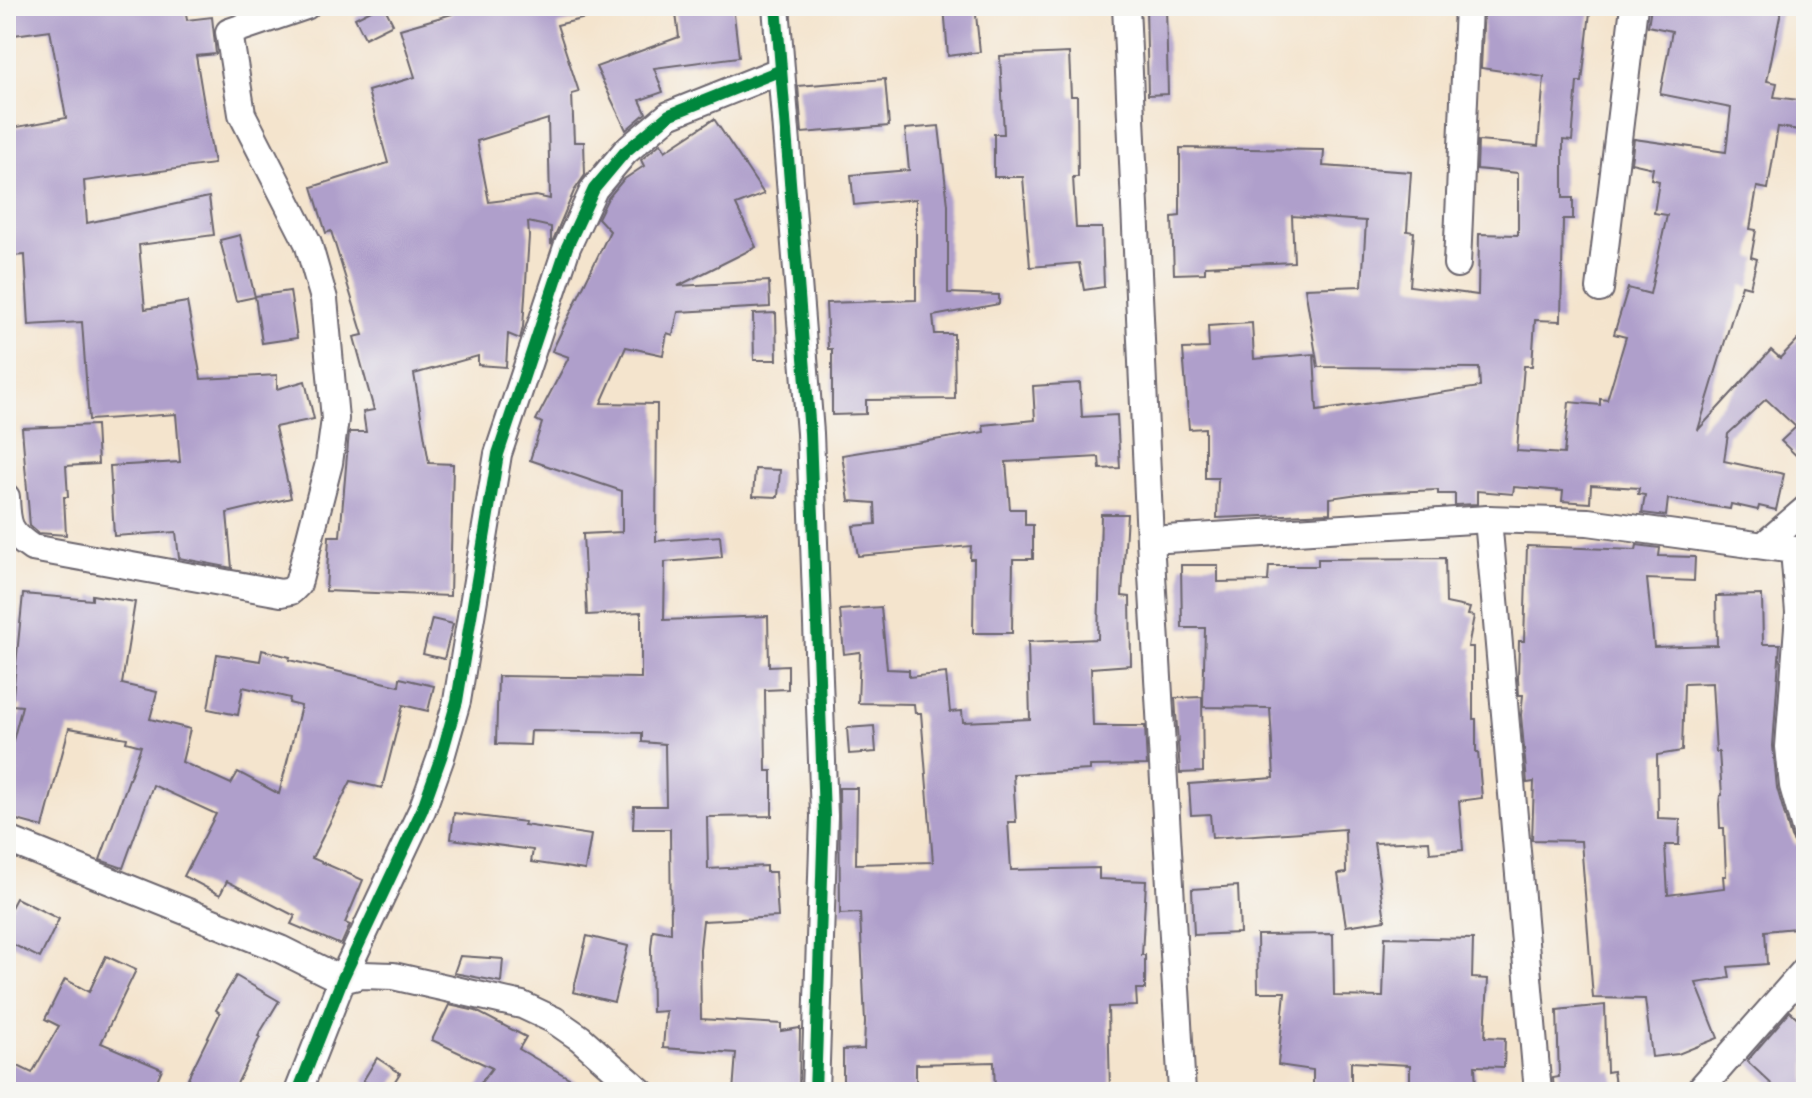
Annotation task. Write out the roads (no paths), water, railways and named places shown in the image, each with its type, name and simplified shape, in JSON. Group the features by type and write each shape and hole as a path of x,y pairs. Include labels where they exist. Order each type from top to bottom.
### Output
{"street":[{"path":"6,497 13,536 32,548 281,593 291,591 298,584 329,463 335,419 324,299 308,243 242,114 229,32 306,6"},
{"path":"776,6 810,433 824,816 815,1092"},
{"path":"1126,6 1150,540 1182,1092"},
{"path":"1457,264 1468,6"},
{"path":"1600,289 1634,6"},
{"path":"298,1092 342,980 422,810 441,757 457,701 498,454 567,247 594,189 625,152 669,115 779,71"},
{"path":"1764,545 1806,509"},
{"path":"1150,540 1488,519 1588,522 1794,550 1799,613 1789,747 1793,786 1806,832"},
{"path":"1488,519 1538,1092"},
{"path":"6,839 280,949 342,980 362,975 393,976 522,1005 567,1029 641,1092"},
{"path":"1698,1092 1806,969"}]}
